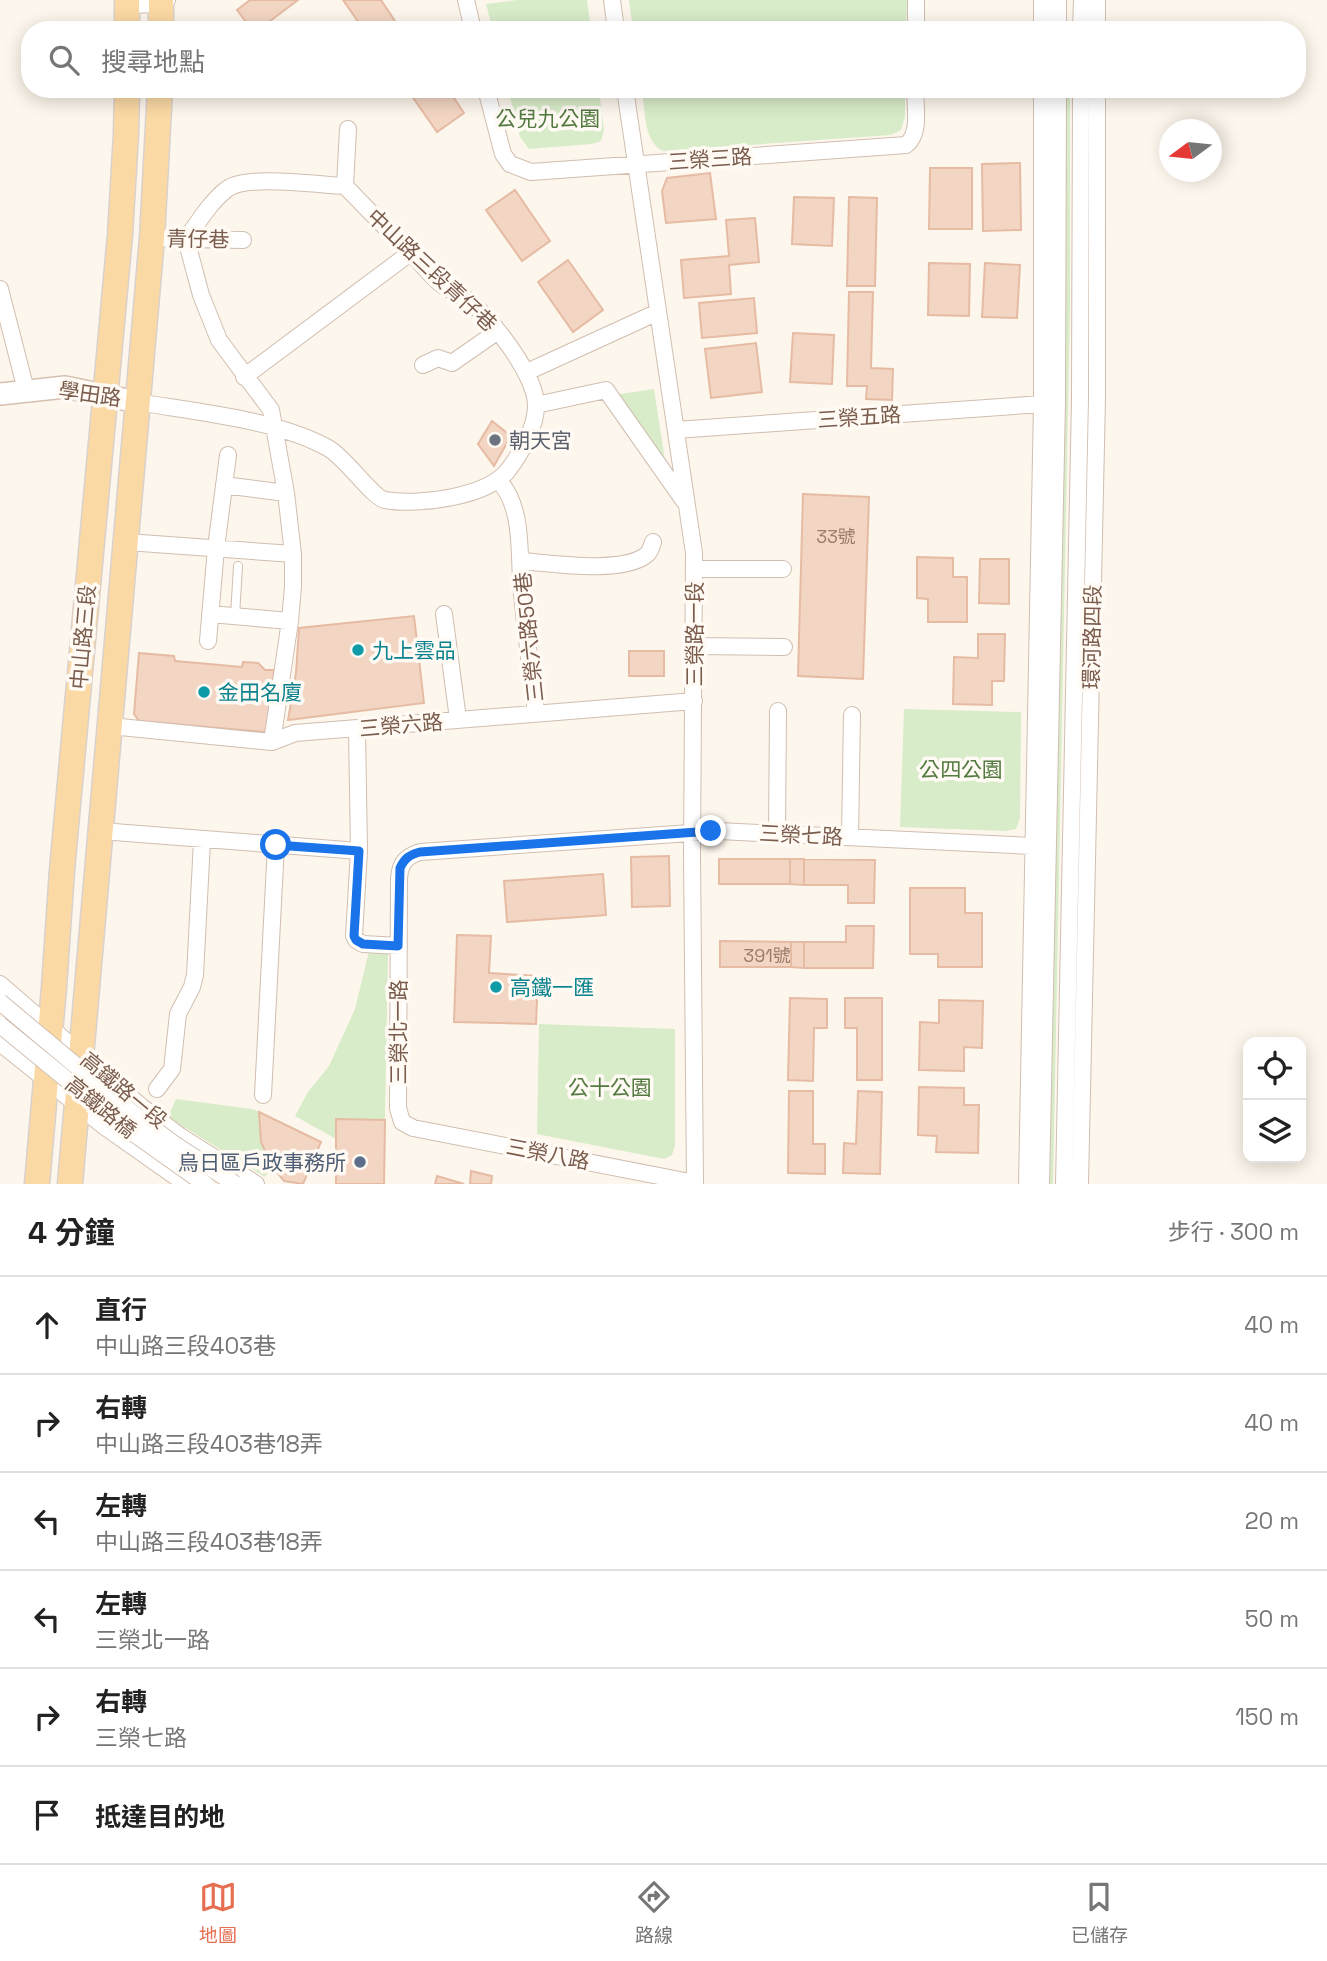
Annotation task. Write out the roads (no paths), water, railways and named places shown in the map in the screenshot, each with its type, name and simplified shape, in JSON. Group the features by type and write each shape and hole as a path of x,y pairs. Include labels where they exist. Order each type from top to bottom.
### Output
{"main road":[{"path":"162,21 163,1"},
{"path":"127,2 127,21"},
{"name":"中山路三段","path":"37,1184 62,870 120,235 127,98"},
{"name":"中山路三段","path":"70,1184 127,542 152,238 160,98"},
{"name":"學田路","path":"0,394 65,387 137,402"}],"street":[{"path":"466,0 471,21"},
{"path":"612,0 615,21"},
{"path":"916,0 916,21"},
{"path":"1042,0 1042,21"},
{"path":"1058,0 1058,21"},
{"path":"1081,21 1082,0"},
{"path":"1097,0 1097,21"},
{"path":"127,2 163,1"},
{"name":"三榮三路","path":"488,98 503,154 510,164 531,172 901,145 910,142 915,133 915,98"},
{"name":"三榮路一段","path":"626,98 687,505 694,569 692,832 695,1184"},
{"path":"1027,1184 1042,404 1042,98"},
{"name":"環河路四段","path":"1041,1184 1057,402 1058,98"},
{"name":"環河路四段","path":"1064,1184 1080,399 1081,98"},
{"name":"環河路四段","path":"1080,1184 1097,397 1097,98"},
{"path":"272,742 290,621 293,554 286,493 271,410 219,340 201,295 186,239 207,210 228,188 248,181 345,187 348,129"},
{"name":"中山路三段青仔巷","path":"345,187 442,285 467,299 498,331 527,372 536,405"},
{"name":"青仔巷","path":"152,238 243,240"},
{"path":"244,377 410,253"},
{"path":"0,289 5,328 26,390"},
{"path":"527,372 658,312"},
{"path":"423,365 438,358 452,363 498,331"},
{"path":"137,402 273,426 307,438 343,458 377,498 430,500 468,493 499,481 522,450 536,405 606,390 687,505"},
{"name":"三榮五路","path":"676,430 1042,404"},
{"path":"208,641 228,455"},
{"name":"三榮六路50巷","path":"499,481 510,497 520,545 521,590 536,712"},
{"path":"224,485 286,493"},
{"path":"127,542 293,554"},
{"path":"521,561 604,566 626,563 644,557 650,552 653,542"},
{"path":"694,569 783,569"},
{"path":"211,614 290,621"},
{"path":"444,614 458,719"},
{"path":"694,646 784,647"},
{"name":"三榮六路","path":"110,726 272,742 295,733 694,701"},
{"path":"777,834 778,711"},
{"path":"850,837 852,715"},
{"path":"357,729 359,851 354,936 363,944 398,946"},
{"path":"101,831 202,841 359,851"},
{"name":"三榮七路","path":"405,859 420,852 692,832 1032,846"},
{"path":"158,1089 172,1069 176,1020 195,975 202,841"},
{"path":"263,1095 276,845"},
{"name":"三榮北一路","path":"402,1122 398,1108 398,946 399,879 400,868 405,859"},
{"name":"高鐵路一段","path":"0,985 180,1136 256,1184"},
{"name":"高鐵路橋","path":"0,1002 135,1115 235,1184"},
{"name":"高鐵路橋","path":"0,1025 126,1128 205,1184"},
{"name":"高鐵路一段","path":"0,1043 77,1105 186,1184"},
{"name":"三榮八路","path":"402,1122 414,1128 695,1184"}],"lane":[{"path":"235,616 238,566"}],"place":[{"name":"朝天宮","path":"495,440"},
{"name":"九上雲品","path":"358,650"},
{"name":"金田名廈","path":"204,692"},
{"name":"高鐵一匯","path":"496,987"},
{"name":"烏日區戶政事務所","path":"360,1162"}],"park label":[{"name":"公兒九公園","path":"548,118"},
{"name":"公四公園","path":"961,769"},
{"name":"公十公園","path":"610,1087"}]}
